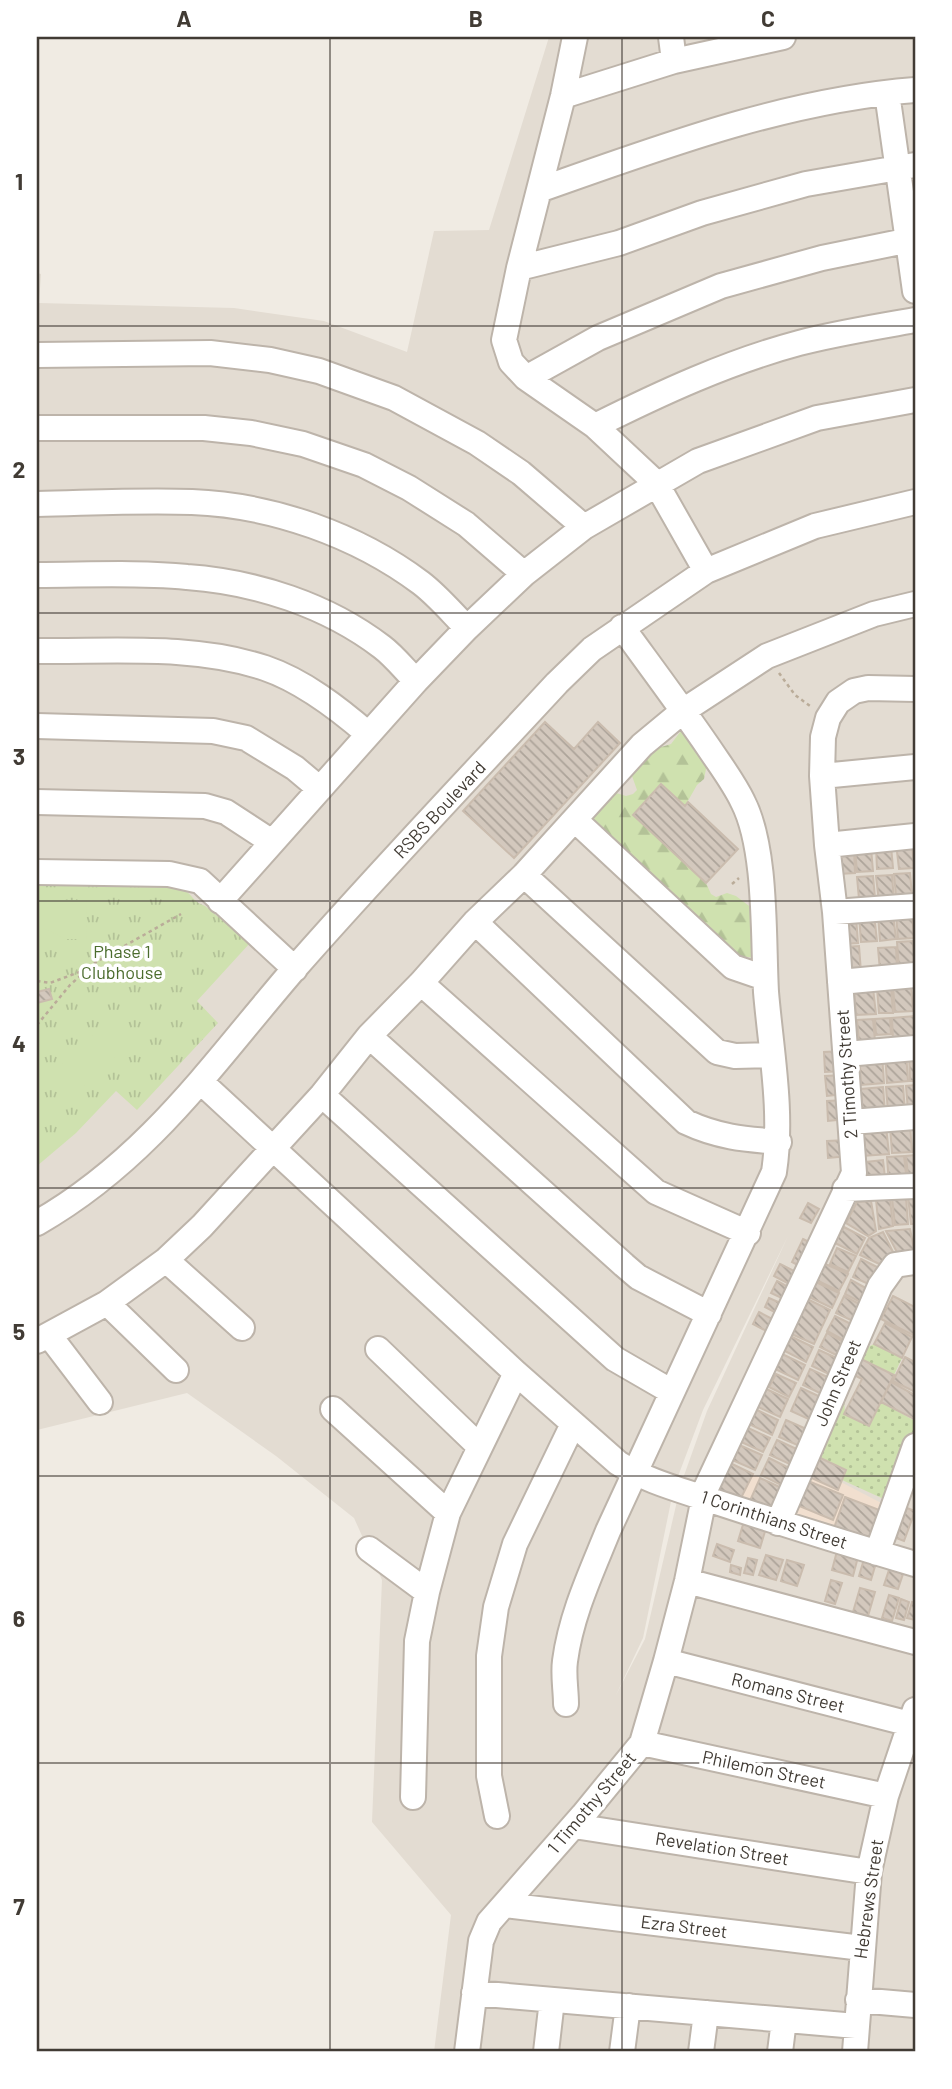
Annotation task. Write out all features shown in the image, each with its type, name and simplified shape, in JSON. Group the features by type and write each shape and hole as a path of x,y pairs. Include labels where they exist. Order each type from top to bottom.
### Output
{"street":[{"path":"575,37 504,341 511,362 526,377 595,426 656,483 706,571"},
{"path":"563,96 672,49 783,37"},
{"path":"539,190 665,146 792,109 915,90"},
{"path":"887,93 906,166 915,291"},
{"path":"519,268 619,243 702,213 806,184 906,166"},
{"path":"526,377 598,338 721,286 822,258 912,240"},
{"path":"595,426 654,397 735,363 800,342 915,320"},
{"path":"37,355 210,353 270,360 319,371 394,398 477,443 521,473 584,527"},
{"path":"220,901 368,734 467,628 524,573 584,527 698,461 817,418 915,400"},
{"path":"37,428 204,428 251,433 303,444 364,465 409,488 466,524 524,573"},
{"path":"37,504 193,502 236,507 286,518 332,533 394,565 423,585 467,628"},
{"name":"RSBS Boulevard","path":"37,1223 66,1207 117,1168 156,1132 295,969 557,683 592,649 706,571 816,526 915,502"},
{"path":"37,575 187,576 239,585 309,604 384,648 416,681"},
{"path":"100,1402 43,1338 107,1303 166,1259 202,1226 322,1095 369,1036 475,922 524,876 642,745 683,710 767,656 874,614 915,604"},
{"path":"566,1704 565,1664 570,1629 586,1585 634,1473 775,1172 779,1142 754,827 743,801 683,710 622,627"},
{"path":"37,651 181,652 220,656 267,668 306,688 340,710 368,734"},
{"path":"828,718 838,702 854,691 868,688 915,689"},
{"name":"2 Timothy Street","path":"704,1497 711,1476 854,1173 822,776 823,737 828,718"},
{"path":"37,726 213,731 246,738 295,768 320,789"},
{"path":"822,776 915,767"},
{"path":"37,802 205,806 226,811 272,842"},
{"path":"575,820 733,967 765,978"},
{"path":"827,845 915,836"},
{"path":"37,872 169,874 200,881 295,969"},
{"path":"524,876 717,1052 735,1056 771,1055"},
{"path":"835,912 915,906"},
{"path":"475,922 685,1122 709,1133 736,1139 779,1142"},
{"path":"840,982 915,975"},
{"path":"421,983 656,1192 748,1233"},
{"path":"369,1036 638,1277 709,1314"},
{"path":"846,1054 915,1048"},
{"name":"1 Corinthians Street","path":"201,1082 516,1373 618,1463 634,1473 778,1523 915,1564"},
{"path":"322,1095 615,1359 672,1392"},
{"path":"850,1122 915,1117"},
{"path":"845,1189 915,1186"},
{"path":"166,1259 242,1328"},
{"name":"John Street","path":"778,1523 880,1286 895,1265 915,1262"},
{"path":"107,1303 176,1370"},
{"path":"379,1349 480,1447"},
{"path":"413,1797 417,1642 427,1592 448,1513 516,1373"},
{"path":"333,1409 448,1513"},
{"path":"497,1816 489,1776 489,1656 496,1607 516,1544 573,1424"},
{"path":"877,1553 915,1446"},
{"name":"1 Timothy Street","path":"467,2052 484,1931 489,1922 574,1826 642,1743 687,1581 704,1497"},
{"path":"369,1549 427,1592"},
{"path":"687,1581 915,1642"},
{"name":"Romans Street","path":"666,1661 913,1717"},
{"name":"Hebrews Street","path":"855,2052 869,1872 886,1796 913,1717"},
{"name":"Philemon Street","path":"642,1743 886,1796"},
{"name":"Revelation Street","path":"574,1826 869,1872"},
{"name":"Ezra Street","path":"505,1905 862,1948"},
{"path":"474,1993 856,2026"},
{"path":"546,2052 552,2000"},
{"path":"858,2000 915,2005"},
{"path":"622,2052 628,2006"},
{"path":"701,2052 706,2013"},
{"path":"779,2052 783,2020"}],"path":[{"path":"767,656 794,695 828,718"},
{"path":"37,1025 85,970 181,914"},
{"path":"37,981 50,983 85,970"}],"shaded area":[{"path":"549,37 915,37 915,2052 434,2052 451,1915 372,1822 382,1580 354,1518 276,1456 187,1393 37,1430 37,273 41,274 39,303 234,308 324,321 407,352 434,231 489,230","holes":["788,1236 707,1411 681,1484 645,1639 616,1695 643,1638 674,1487 703,1410"]},
{"path":"728,1462 784,1489 812,1467 887,1506 877,1535 772,1514 740,1500"}],"green space":[{"path":"684,727 710,766 706,769 704,779 697,785 685,806 661,784 633,815 706,883 711,894 716,897 727,893 736,896 757,912 756,958 739,956 592,820 613,792 626,796 637,790 632,776 655,749 671,744"},
{"name":"Phase 1 Clubhouse","path":"37,876 113,877 172,885 187,892 250,943 197,1001 218,1023 137,1110 116,1091 76,1133 37,1166"},
{"path":"37,900 87,900 86,939 66,939 43,928 37,928"},
{"path":"108,1021 130,1043 69,1100 47,1078"},
{"path":"874,1344 902,1358 894,1375 859,1358 866,1348"},
{"path":"844,1398 845,1414 869,1426 881,1402 915,1421 886,1500 842,1480 846,1470 814,1455"}],"building":[{"path":"545,722 574,749 598,722 620,743 514,858 463,811"},
{"path":"661,784 685,806 688,802 738,849 706,883 633,815"},
{"path":"912,842 914,868 899,869 896,843"},
{"path":"891,846 893,868 877,869 876,847"},
{"path":"871,848 873,871 857,872 855,849"},
{"path":"854,850 855,873 839,874 838,851"},
{"path":"910,873 912,895 896,896 894,874"},
{"path":"892,875 894,901 879,902 876,876"},
{"path":"873,876 875,898 859,899 857,877"},
{"path":"912,912 914,938 898,939 896,913"},
{"path":"893,913 896,939 880,941 878,914"},
{"path":"874,914 877,941 861,942 859,915"},
{"path":"856,917 858,943 843,944 840,918"},
{"path":"913,941 915,967 899,969 897,942"},
{"path":"859,946 861,972 845,974 843,947"},
{"path":"896,947 897,969 880,971 878,948"},
{"path":"911,985 913,1011 895,1012 893,986"},
{"path":"891,986 893,1013 879,1013 877,988"},
{"path":"873,988 876,1014 856,1015 854,989"},
{"path":"49,989 52,999 37,1003 37,992"},
{"path":"915,1016 915,1038 893,1040 892,1018"},
{"path":"890,1018 891,1034 876,1035 875,1019"},
{"path":"873,1019 875,1041 859,1042 857,1020"},
{"path":"843,1051 844,1071 825,1072 824,1052"},
{"path":"915,1051 915,1081 910,1081 909,1052"},
{"path":"906,1052 908,1081 887,1083 885,1053"},
{"path":"882,1054 884,1083 861,1085 860,1065"},
{"path":"844,1075 845,1094 827,1096 825,1076"},
{"path":"915,1085 915,1110 908,1111 906,1086"},
{"path":"903,1086 905,1111 888,1112 886,1087"},
{"path":"883,1087 885,1112 863,1114 861,1089"},
{"path":"846,1100 847,1119 828,1121 827,1101"},
{"path":"910,1124 912,1152 892,1153 890,1126"},
{"path":"886,1126 889,1154 862,1156 860,1129"},
{"path":"848,1140 849,1156 828,1158 827,1141"},
{"path":"915,1155 915,1174 908,1175 906,1156"},
{"path":"904,1156 907,1183 889,1185 887,1157"},
{"path":"883,1160 885,1178 867,1179 866,1162"},
{"path":"915,1196 915,1224 911,1224 908,1197"},
{"path":"906,1197 908,1224 895,1225 892,1198"},
{"path":"890,1199 893,1226 879,1229 876,1200"},
{"path":"871,1201 876,1231 868,1236 846,1223 857,1202"},
{"path":"808,1203 819,1209 811,1223 800,1218"},
{"path":"844,1227 865,1238 857,1254 835,1243"},
{"path":"910,1229 915,1254 900,1258 886,1231"},
{"path":"883,1232 897,1260 886,1267 860,1255 869,1238"},
{"path":"803,1239 815,1245 803,1268 792,1262"},
{"path":"837,1248 856,1256 848,1272 830,1264"},
{"path":"861,1259 883,1270 875,1287 853,1277"},
{"path":"823,1263 848,1274 839,1291 816,1280"},
{"path":"780,1264 798,1273 791,1285 774,1276"},
{"path":"851,1280 873,1292 866,1305 845,1294"},
{"path":"777,1281 794,1290 788,1301 771,1293"},
{"path":"816,1282 839,1293 832,1308 809,1297"},
{"path":"844,1296 865,1307 857,1323 836,1313"},
{"path":"893,1296 915,1307 913,1335 881,1319"},
{"path":"769,1298 785,1305 780,1315 765,1307"},
{"path":"805,1298 830,1310 814,1344 789,1333"},
{"path":"759,1312 778,1322 772,1334 753,1324"},
{"path":"835,1316 857,1327 849,1343 827,1331"},
{"path":"885,1323 912,1337 902,1358 874,1344"},
{"path":"827,1333 843,1342 836,1355 820,1347"},
{"path":"790,1336 813,1347 806,1362 783,1350"},
{"path":"819,1350 841,1360 833,1376 812,1366"},
{"path":"780,1353 805,1365 798,1380 773,1368"},
{"path":"905,1357 915,1362 915,1392 893,1381"},
{"path":"859,1358 894,1375 869,1426 844,1414 862,1379 852,1374"},
{"path":"810,1369 834,1380 826,1396 803,1385"},
{"path":"776,1374 796,1383 789,1397 769,1387"},
{"path":"891,1382 915,1395 914,1419 881,1402"},
{"path":"764,1388 788,1399 780,1417 756,1406"},
{"path":"801,1388 825,1399 815,1422 791,1411"},
{"path":"753,1408 778,1420 772,1435 747,1423"},
{"path":"786,1420 811,1431 804,1448 779,1437"},
{"path":"746,1427 770,1438 763,1452 739,1441"},
{"path":"777,1440 801,1451 794,1466 770,1455"},
{"path":"737,1444 762,1455 755,1470 730,1459"},
{"path":"814,1455 846,1470 838,1490 805,1475"},
{"path":"769,1458 791,1469 783,1486 761,1475"},
{"path":"728,1462 753,1474 740,1500 715,1490"},
{"path":"760,1478 784,1489 772,1514 749,1503"},
{"path":"803,1479 843,1495 833,1520 792,1503"},
{"path":"845,1497 882,1511 870,1542 834,1528"},
{"path":"907,1508 915,1511 904,1541 896,1538"},
{"path":"745,1518 767,1525 760,1548 738,1541"},
{"path":"717,1544 734,1550 730,1562 713,1556"},
{"path":"837,1551 858,1557 853,1576 832,1570"},
{"path":"766,1555 783,1560 776,1580 759,1575"},
{"path":"748,1558 757,1560 753,1575 744,1573"},
{"path":"864,1559 876,1563 871,1580 859,1576"},
{"path":"787,1560 804,1565 797,1586 781,1581"},
{"path":"892,1561 906,1565 898,1589 884,1585"},
{"path":"731,1565 741,1568 740,1575 730,1572"},
{"path":"831,1580 842,1583 835,1604 825,1601"},
{"path":"860,1588 875,1592 868,1616 853,1612"},
{"path":"889,1595 899,1598 892,1621 882,1618"},
{"path":"901,1599 909,1602 904,1620 896,1618"},
{"path":"912,1602 915,1603 915,1620 907,1618"}]}
